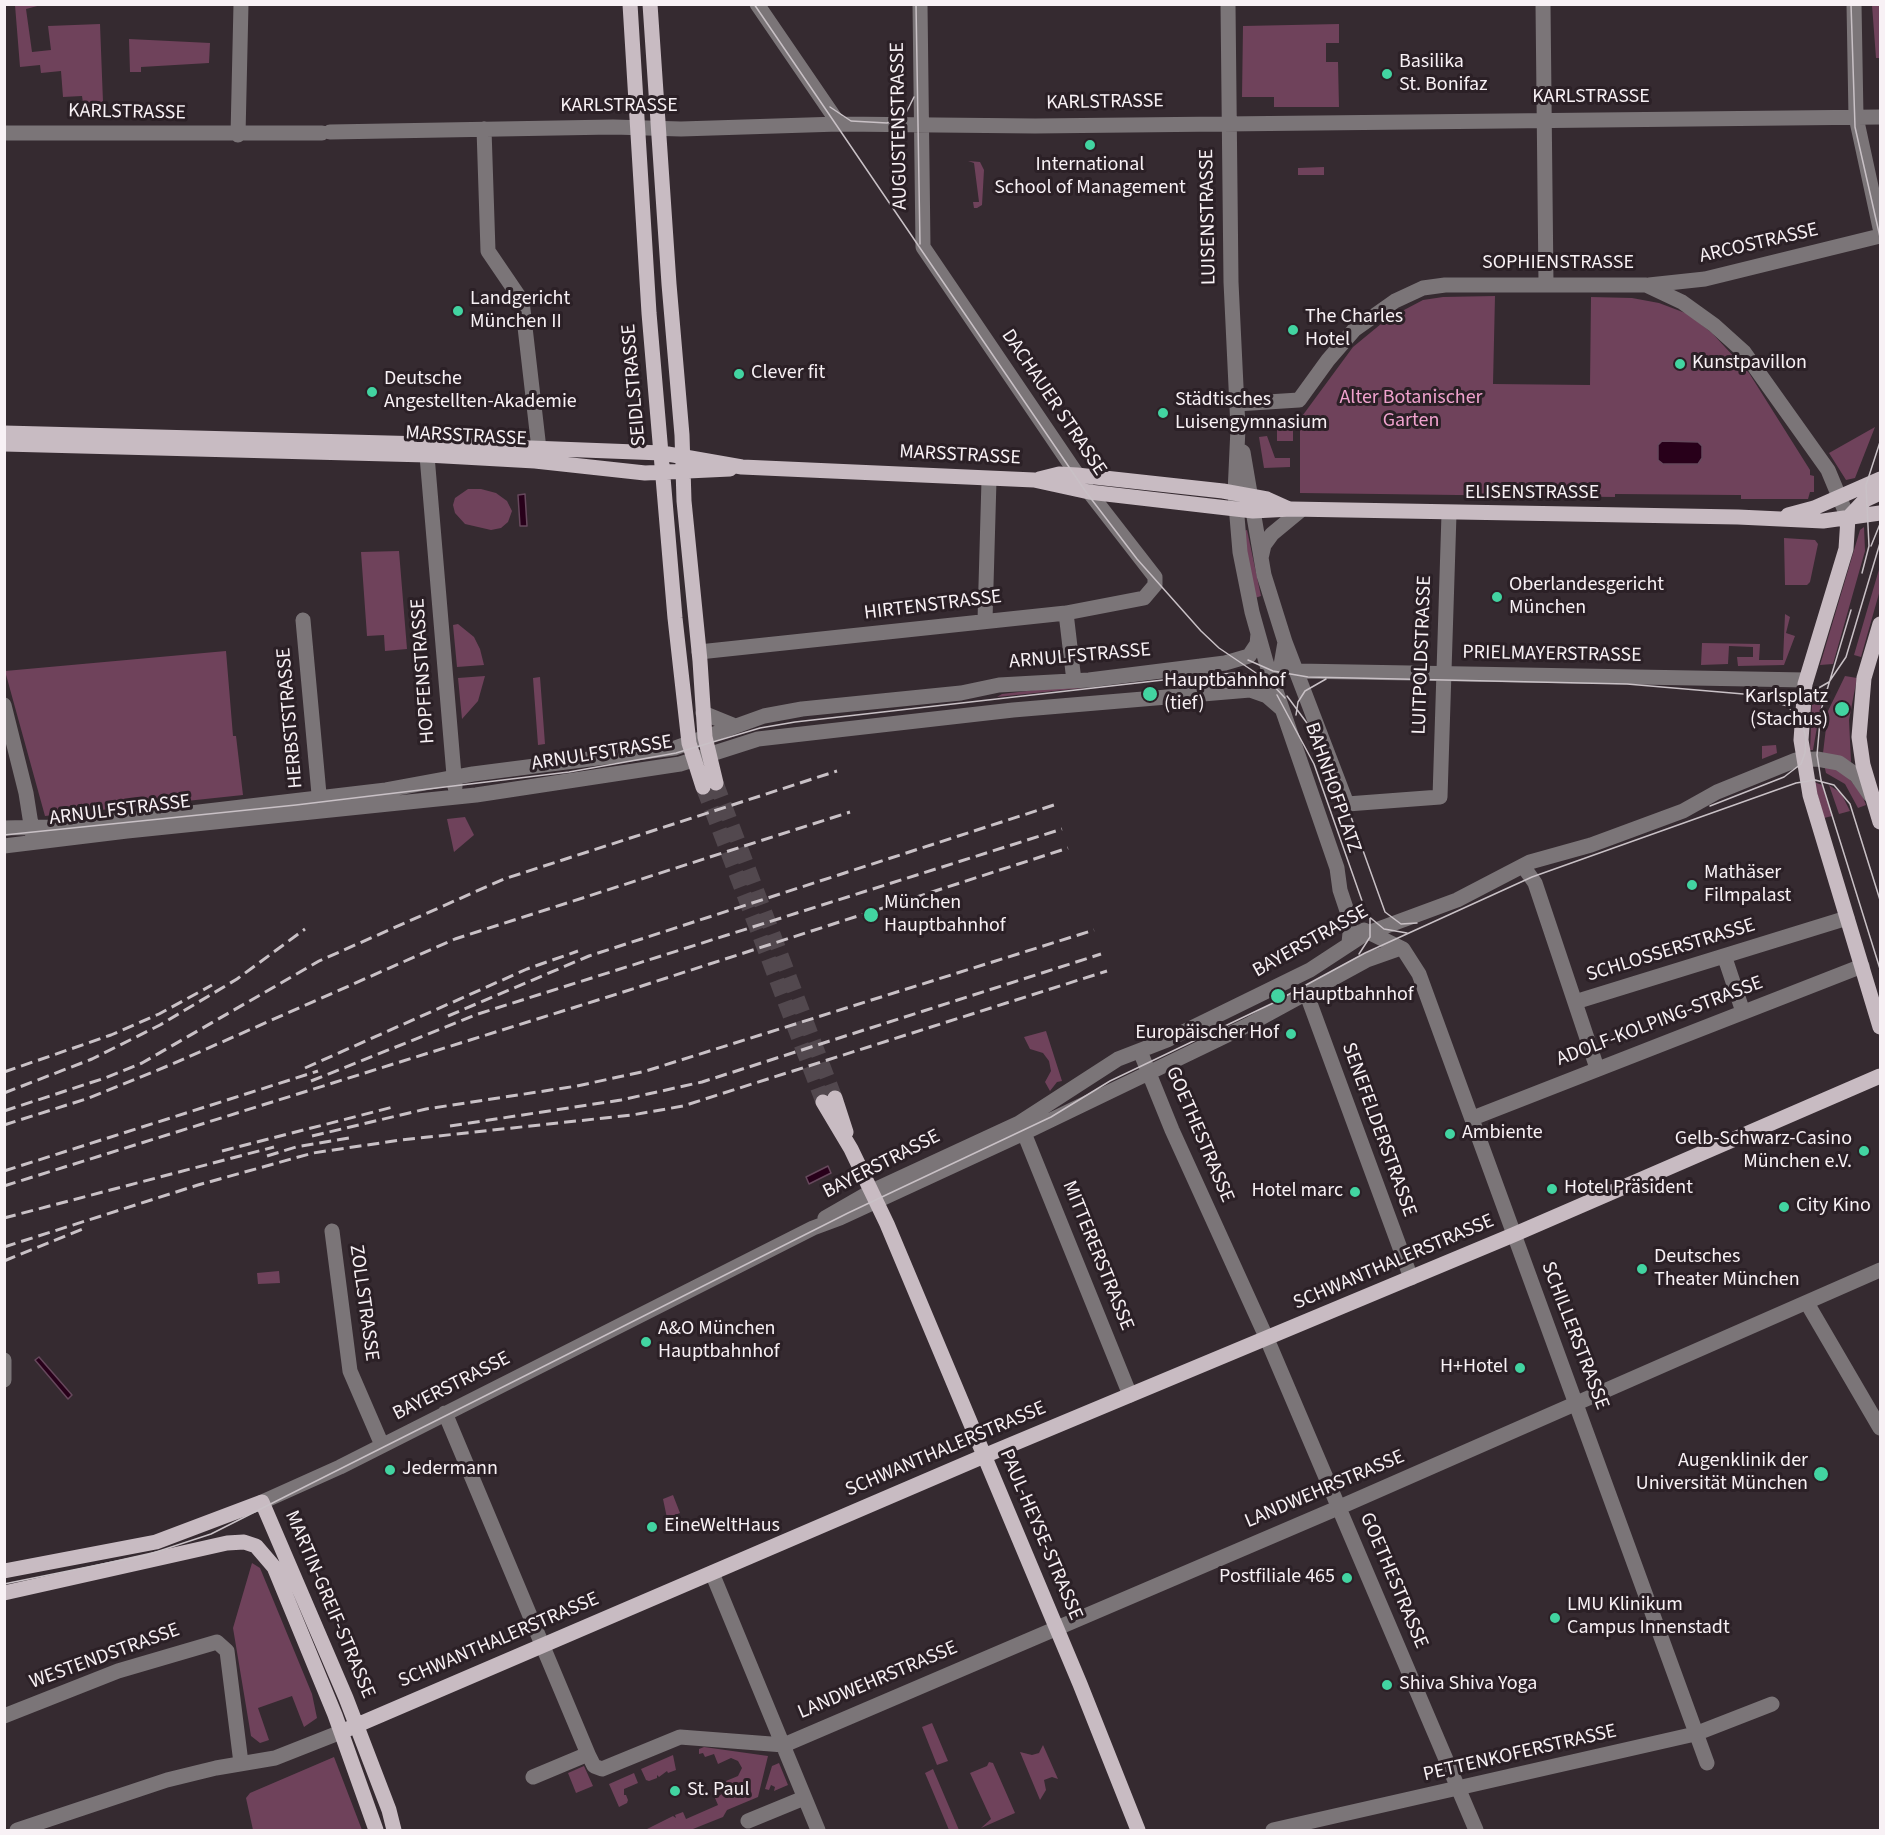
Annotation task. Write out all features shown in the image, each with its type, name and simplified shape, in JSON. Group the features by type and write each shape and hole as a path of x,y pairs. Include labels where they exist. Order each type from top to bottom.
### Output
{"main road":[{"name":"SEIDLSTRASSE","path":"630,4 662,473 688,743 700,759"},
{"path":"650,4 683,472 705,737 700,759 710,785"},
{"name":"MARSSTRASSE","path":"4,433 187,443 662,453 742,467"},
{"name":"MARSSTRASSE","path":"4,444 187,443"},
{"name":"MARSSTRASSE","path":"427,449 662,473 742,467 989,480 1034,480 1089,492"},
{"name":"MARSSTRASSE","path":"1034,480 1059,474 1077,475"},
{"name":"ELISENSTRASSE","path":"1077,475 1251,495 1296,510"},
{"name":"ELISENSTRASSE","path":"1774,518 1808,510 1881,479"},
{"name":"ELISENSTRASSE","path":"1089,492 1253,511 1774,518 1823,521 1881,513"},
{"path":"1881,493 1864,500 1848,518 1846,549 1806,680 1801,719 1804,759 1812,805 1881,1027"},
{"path":"1881,624 1864,678 1859,723 1861,759 1881,822"},
{"name":"SCHWANTHALERSTRASSE","path":"341,1732 984,1456 1513,1235 1881,1076"},
{"name":"PAUL-HEYSE-STRASSE","path":"829,1100 874,1196 1056,1627 1138,1830"},
{"name":"BAYERSTRASSE","path":"4,1572 170,1538 264,1505"},
{"name":"MARTIN-GREIF-STRASSE","path":"264,1505 357,1725 395,1829"},
{"name":"MARTIN-GREIF-STRASSE","path":"4,1593 209,1547 244,1542 256,1546 268,1558 341,1732 375,1826"}],"street":[{"path":"238,135 241,4"},
{"path":"757,4 839,124"},
{"name":"AUGUSTENSTRASSE","path":"920,4 923,247"},
{"name":"LUISENSTRASSE","path":"1228,4 1228,122 1238,428 1261,561 1285,642"},
{"path":"1543,4 1546,284"},
{"path":"1854,4 1856,117 1881,228"},
{"name":"KARLSTRASSE","path":"4,133 238,135 839,124 1881,117"},
{"path":"484,129 488,251 522,301 539,449"},
{"name":"ARCOSTRASSE","path":"1646,285 1704,279 1881,236"},
{"name":"DACHAUER STRASSE","path":"923,247 1077,475 1155,577"},
{"name":"SOPHIENSTRASSE","path":"1236,404 1299,400 1345,338 1383,309 1423,288 1445,285 1646,285 1682,302 1714,325 1744,352 1824,465 1848,518"},
{"name":"LUISENSTRASSE","path":"1238,428 1236,510 1240,552 1256,627"},
{"name":"HOPFENSTRASSE","path":"427,449 456,797"},
{"path":"985,620 989,480"},
{"path":"1261,561 1264,545 1296,510"},
{"name":"LUITPOLDSTRASSE","path":"1440,797 1449,514"},
{"name":"HIRTENSTRASSE","path":"699,652 908,631 985,620 1066,614 1144,598 1153,589 1155,577"},
{"path":"1250,603 1270,597"},
{"path":"1066,614 1074,681"},
{"path":"1256,627 1276,616"},
{"name":"HERBSTSTRASSE","path":"303,620 320,804"},
{"name":"ARNULFSTRASSE","path":"320,804 454,778 636,754 688,743 764,716 802,709 961,693 999,685 1074,681 1243,659 1256,647 1256,627"},
{"name":"BAHNHOFPLATZ","path":"1256,627 1281,709 1334,859 1340,890 1351,923 1349,943"},
{"path":"1272,680 1280,670 1285,642"},
{"name":"BAHNHOFPLATZ","path":"1285,642 1347,804 1440,797"},
{"path":"1200,666 1207,675 1203,694"},
{"name":"PRIELMAYERSTRASSE","path":"1297,671 1806,680"},
{"name":"ARNULFSTRASSE","path":"1242,691 1272,680"},
{"name":"ARNULFSTRASSE","path":"4,846 33,835 165,816 320,804 456,797 700,759 758,739 1087,702 1242,691 1268,696 1281,709"},
{"path":"4,705 33,835"},
{"path":"703,713 735,726"},
{"name":"BAYERSTRASSE","path":"874,1196 1019,1123 1110,1063 1310,970 1369,932 1457,900 1522,866 1591,845 1683,811 1717,792 1789,762 1804,759 1829,760 1844,765 1856,775 1873,800"},
{"name":"ARNULFSTRASSE","path":"4,828 33,835"},
{"path":"1522,866 1535,882 1597,1068"},
{"name":"SCHLOSSERSTRASSE","path":"1575,1002 1725,958 1848,918"},
{"path":"1351,923 1401,948"},
{"name":"BAYERSTRASSE","path":"264,1505 813,1228 836,1209 874,1196 1024,1133 1307,996 1368,960 1401,948"},
{"name":"SCHILLERSTRASSE","path":"1401,948 1419,974 1707,1763"},
{"path":"1725,958 1743,1012"},
{"name":"ADOLF-KOLPING-STRASSE","path":"1473,1118 1862,966"},
{"name":"SENEFELDERSTRASSE","path":"1307,996 1411,1278"},
{"name":"GOETHESTRASSE","path":"1140,1051 1177,1141 1340,1507 1476,1830"},
{"name":"MITTERERSTRASSE","path":"1024,1133 1130,1395"},
{"name":"ZOLLSTRASSE","path":"332,1231 350,1371 382,1445"},
{"name":"LANDWEHRSTRASSE","path":"784,1745 1340,1507 1881,1270"},
{"path":"1807,1303 1881,1428"},
{"path":"4,1360 4,1380"},
{"path":"445,1413 591,1760 607,1769 676,1738 687,1736 759,1745 784,1745"},
{"path":"712,1573 818,1830"},
{"name":"WESTENDSTRASSE","path":"4,1716 118,1671 211,1642 220,1643 227,1651 241,1763"},
{"name":"PETTENKOFERSTRASSE","path":"1273,1830 1459,1790 1695,1734 1772,1704"},
{"name":"SCHWANTHALERSTRASSE","path":"17,1830 167,1780 241,1763 275,1758 341,1732"},
{"path":"533,1777 591,1760"},
{"path":"748,1821 804,1798"}],"green space":[{"path":"15,5 41,5 26,9 32,52 51,50 48,26 100,24 103,102 83,103 82,96 63,97 61,71 41,73 40,65 20,67"},
{"path":"1872,5 1880,5 1880,58 1876,58"},
{"path":"1339,24 1339,43 1326,43 1326,62 1338,62 1339,107 1274,107 1274,97 1242,97 1243,26"},
{"path":"129,39 210,43 209,63 141,67 141,72 130,72"},
{"path":"968,161 980,162 984,170 982,205 977,208 974,208 973,202 979,202 974,163"},
{"path":"1324,167 1324,175 1298,175 1298,168"},
{"name":"Alter Botanischer Garten","path":"1495,296 1493,384 1590,385 1591,297 1632,298 1659,303 1688,314 1712,333 1749,373 1810,470 1810,475 1814,476 1814,492 1810,492 1808,499 1741,499 1741,495 1615,494 1615,497 1300,493 1300,419 1353,347 1387,319 1423,300 1443,297"},
{"path":"1277,427 1293,427 1293,441 1277,441"},
{"path":"1875,427 1855,478 1846,480 1829,453"},
{"path":"1267,436 1275,458 1290,458 1290,467 1264,468 1259,437"},
{"path":"468,489 481,489 496,493 507,501 512,511 508,522 501,528 491,530 465,524 455,513 453,505 455,498"},
{"path":"1864,527 1865,551 1833,664 1820,665 1860,530"},
{"path":"1247,530 1261,596 1255,598 1243,531"},
{"path":"1784,538 1815,540 1818,544 1810,582 1807,585 1785,585"},
{"path":"399,551 407,649 385,651 384,635 367,636 361,552"},
{"path":"1880,566 1880,590 1861,657 1854,655"},
{"path":"1785,614 1790,617 1786,633 1795,636 1784,665 1738,666 1737,657 1753,657 1753,647 1729,646 1728,664 1701,665 1702,643 1760,644 1759,660 1783,660"},
{"path":"458,624 474,637 484,665 457,667 453,625"},
{"path":"226,651 233,736 236,736 243,795 45,816 5,671"},
{"path":"485,676 478,701 462,719 458,678"},
{"path":"1845,676 1857,678 1849,720 1851,762 1823,753 1828,711"},
{"path":"540,677 545,744 538,745 533,678"},
{"path":"1069,686 1083,688 997,697 1002,694"},
{"path":"1822,698 1813,750 1810,750 1812,703"},
{"path":"1776,745 1777,753 1762,759 1762,746"},
{"path":"1824,764 1844,772 1862,795 1866,805 1858,808 1845,784 1826,773"},
{"path":"1814,782 1822,785 1832,816 1824,818"},
{"path":"1829,785 1841,793 1850,811 1839,814"},
{"path":"465,817 474,835 454,852 447,819"},
{"path":"1046,1031 1062,1081 1057,1082 1050,1091 1045,1082 1051,1071 1049,1061 1043,1053 1030,1049 1024,1037"},
{"path":"279,1271 280,1283 258,1284 257,1273"},
{"path":"673,1495 680,1513 667,1518 663,1499"},
{"path":"252,1563 260,1568 312,1694 317,1718 304,1727 292,1696 258,1708 269,1740 260,1743 251,1736 233,1628"},
{"path":"932,1723 948,1761 937,1765 922,1727"},
{"path":"1043,1745 1058,1779 1052,1777 1044,1780 1046,1790 1040,1800 1020,1752 1032,1755 1039,1753"},
{"path":"704,1747 768,1756 758,1797 727,1810 723,1817 693,1829 645,1830 673,1816 676,1818 675,1815 683,1812 686,1819 718,1805 715,1798 724,1793 728,1786 726,1781 738,1776 742,1768 738,1761 731,1758 718,1764 714,1754 705,1757 703,1753 699,1754 699,1749"},
{"path":"673,1755 676,1770 668,1773 667,1771 659,1777 657,1775 657,1778 649,1781 646,1780 641,1769"},
{"path":"334,1757 362,1830 253,1830 246,1798 250,1793"},
{"path":"989,1762 993,1763 1015,1813 981,1828 991,1819 970,1773 987,1766"},
{"path":"779,1763 788,1785 774,1791 775,1787 771,1785 769,1790 765,1789 772,1766"},
{"path":"584,1766 593,1786 576,1793 568,1773"},
{"path":"933,1769 959,1830 949,1830 925,1773"},
{"path":"634,1773 638,1783 624,1789 624,1795 628,1800 619,1807 609,1784"}],"shaded area":[{"path":"1662,441 1698,442 1702,446 1702,458 1698,464 1663,464 1658,460 1658,445"},
{"path":"525,494 527,526 520,526 518,495"},
{"path":"828,1166 831,1173 809,1184 806,1177"},
{"path":"39,1357 72,1395 68,1399 35,1360"}],"tunnel":[{"path":"716,783 835,1098"},
{"path":"703,787 823,1102"}],"tram line":[{"path":"754,4 1086,492 1137,559 1201,631 1219,648 1256,673"},
{"path":"916,4 920,244"},
{"path":"1851,4 1855,127 1880,237"},
{"path":"830,107 851,121 887,123 905,115 914,97"},
{"path":"1862,573 1869,546 1866,485 1880,442"},
{"path":"1871,546 1880,524"},
{"path":"1248,660 1273,671 1308,677 1627,684 1790,698 1803,697 1829,682 1846,657 1880,543"},
{"path":"1851,610 1821,710 1817,755 1821,780 1880,969"},
{"path":"4,835 296,805 569,772 676,753 760,728 795,722 1207,675 1236,673 1255,676 1272,684 1285,698"},
{"path":"1296,715 1298,702 1305,691 1326,679"},
{"path":"1277,695 1314,764 1367,915 1384,929 1407,933"},
{"path":"1287,696 1318,738 1331,761 1385,912 1401,924 1417,923"},
{"path":"1710,806 1784,777 1801,764 1805,753 1806,738 1801,719 1787,706 1772,701"},
{"path":"4,1584 147,1555 211,1534 848,1213 1051,1117 1110,1081 1271,1004 1365,953 1532,877 1796,783 1815,780 1834,785 1850,804 1880,900"},
{"path":"1359,954 1370,937 1370,916"}],"railway":[{"path":"4,1111 105,1078 142,1063 319,961 504,879 837,771"},
{"path":"448,1016 589,956 1054,805"},
{"path":"4,1125 89,1098 170,1065 455,939 850,812"},
{"path":"311,1081 478,1014 1062,829"},
{"path":"4,1186 617,994 1068,848"},
{"path":"4,1093 92,1059 160,1025 237,979 305,929"},
{"path":"312,1136 426,1109 577,1086 646,1071 1094,930"},
{"path":"305,1068 527,969 578,951"},
{"path":"450,1126 621,1100 702,1082 1101,954"},
{"path":"4,1247 198,1185 313,1153 401,1140 632,1115 683,1106 1107,971"},
{"path":"4,1072 111,1035 159,1014 212,985"},
{"path":"4,1171 318,1071"},
{"path":"222,1151 393,1107"},
{"path":"267,1156 296,1147 349,1138"},
{"path":"4,1218 274,1147"},
{"path":"4,1261 85,1228"}],"place":[{"name":"Basilika St. Bonifaz","path":"1387,74"},
{"name":"International School of Management","path":"1090,145"},
{"name":"Landgericht München II","path":"458,311"},
{"name":"The Charles Hotel","path":"1293,330"},
{"name":"Kunstpavillon","path":"1680,364"},
{"name":"Clever fit","path":"739,374"},
{"name":"Deutsche Angestellten-Akademie","path":"372,392"},
{"name":"Städtisches Luisengymnasium","path":"1163,413"},
{"name":"Oberlandesgericht München","path":"1497,597"},
{"name":"Hauptbahnhof (tief)","path":"1150,694"},
{"name":"Karlsplatz (Stachus)","path":"1842,709"},
{"name":"Mathäser Filmpalast","path":"1692,885"},
{"name":"München Hauptbahnhof","path":"871,915"},
{"name":"Hauptbahnhof","path":"1278,996"},
{"name":"Europäischer Hof","path":"1291,1034"},
{"name":"Ambiente","path":"1450,1134"},
{"name":"Gelb-Schwarz-Casino München e.V.","path":"1864,1151"},
{"name":"Hotel Präsident","path":"1552,1189"},
{"name":"Hotel marc","path":"1355,1192"},
{"name":"City Kino","path":"1784,1207"},
{"name":"Deutsches Theater München","path":"1642,1269"},
{"name":"A&O München Hauptbahnhof","path":"646,1342"},
{"name":"H+Hotel","path":"1520,1368"},
{"name":"Jedermann","path":"390,1470"},
{"name":"Augenklinik der Universität München","path":"1821,1474"},
{"name":"EineWeltHaus","path":"652,1527"},
{"name":"Postfiliale 465","path":"1347,1578"},
{"name":"LMU Klinikum Campus Innenstadt","path":"1555,1618"},
{"name":"Shiva Shiva Yoga","path":"1387,1685"},
{"name":"St. Paul","path":"675,1791"}]}
